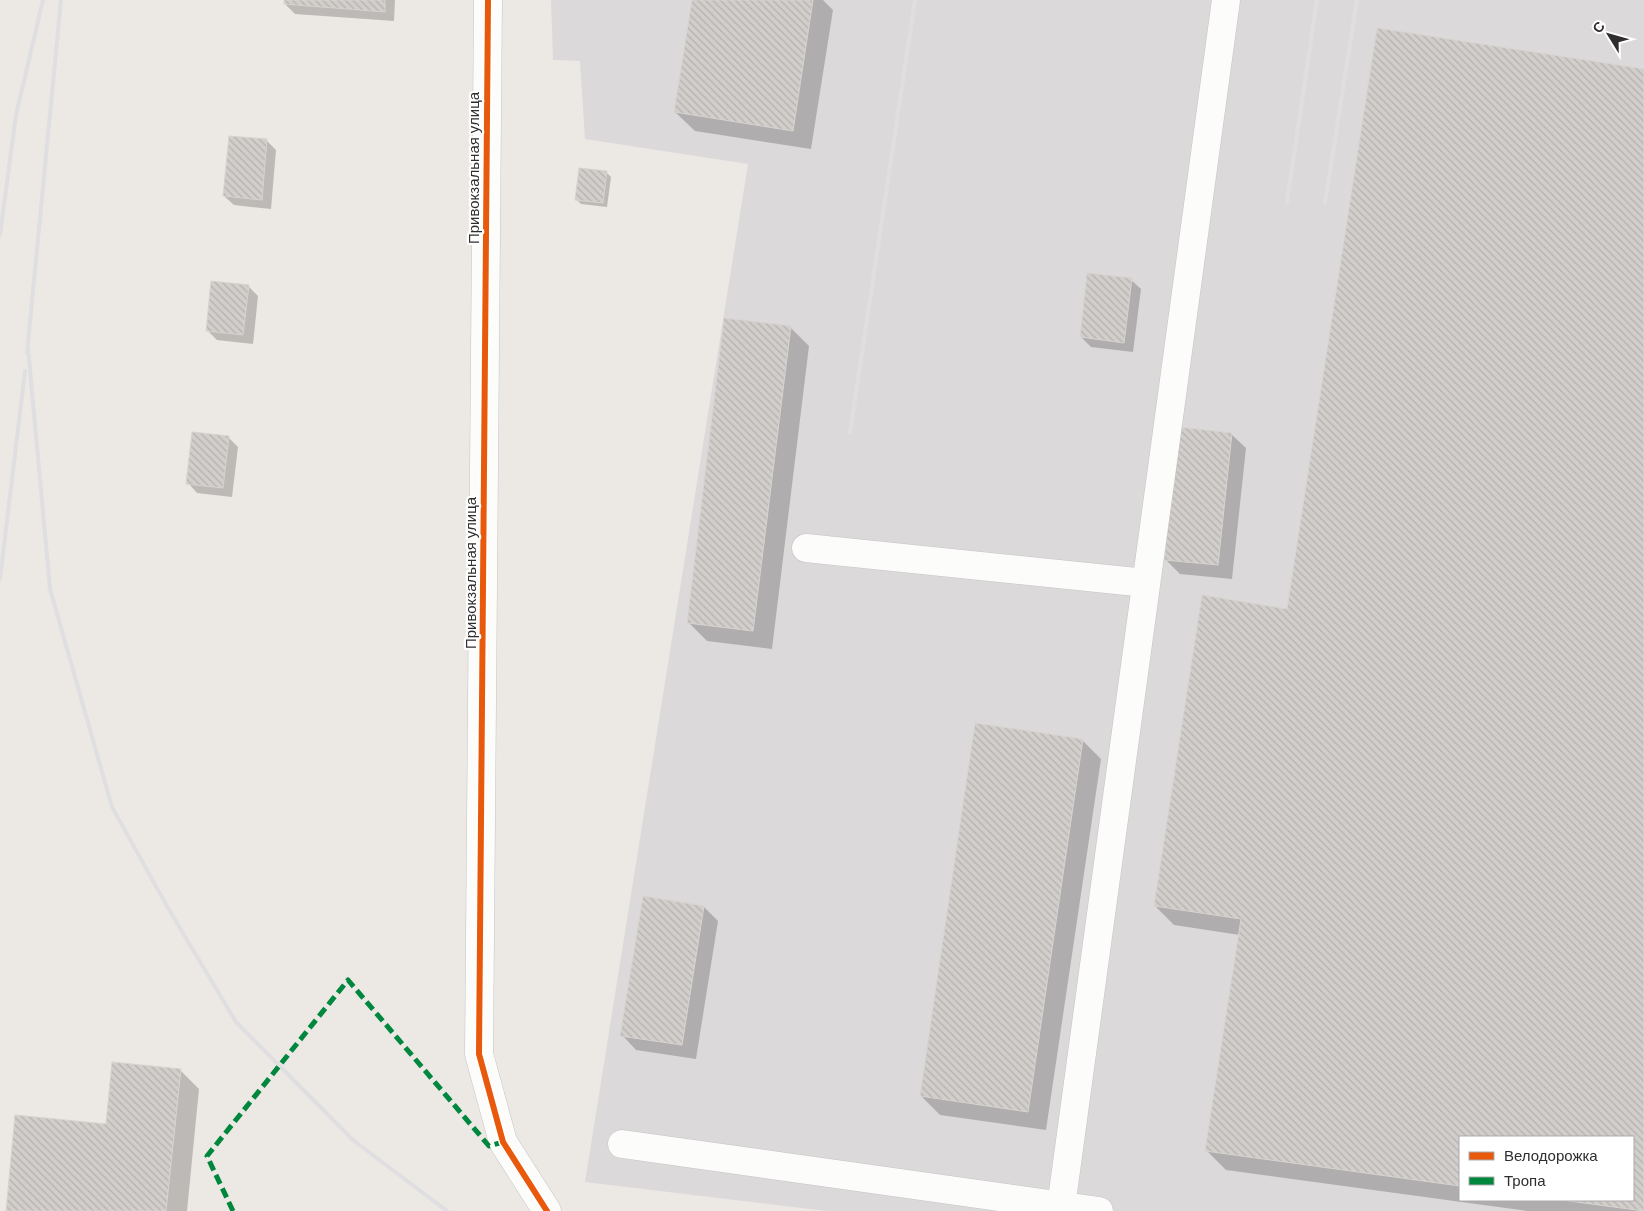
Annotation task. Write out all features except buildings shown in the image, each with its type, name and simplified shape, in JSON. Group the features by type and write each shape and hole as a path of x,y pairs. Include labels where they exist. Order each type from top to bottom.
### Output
{"street":[{"name":"Привокзальная улица","path":"488,0 479,1054 503,1142 547,1211"},
{"path":"1061,1206 1226,0"},
{"path":"806,548 1146,583"},
{"path":"622,1144 1099,1211"}],"shaded area":[{"path":"551,0 1644,0 1644,1211 827,1211 585,1182 748,164 585,139 580,61 553,60"}],"railway":[{"path":"0,235 16,115 43,0"},
{"path":"27,353 61,0"},
{"path":"850,433 915,0"},
{"path":"1287,202 1317,0"},
{"path":"1325,203 1357,0"},
{"path":"28,348 50,589 112,807 168,908 236,1022 353,1140 447,1211"},
{"path":"0,579 25,371"}],"marked path":[{"path":"233,1211 207,1156 348,980 489,1146 503,1142"}],"cycle path":[{"path":"488,0 479,1054 503,1142 547,1211"}]}
